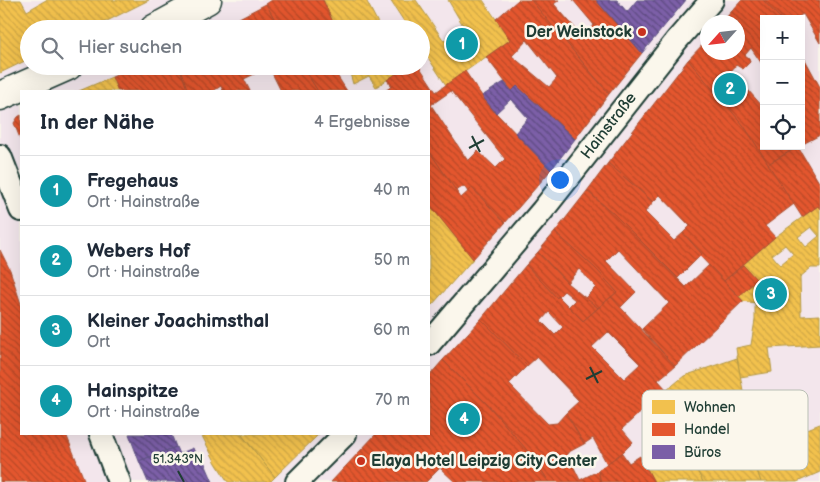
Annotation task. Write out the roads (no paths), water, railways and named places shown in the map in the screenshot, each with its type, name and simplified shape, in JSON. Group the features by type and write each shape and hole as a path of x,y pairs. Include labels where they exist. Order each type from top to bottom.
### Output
{"street":[{"path":"170,20 207,0"},
{"name":"Hainstraße","path":"430,343 542,211 677,40 712,0"},
{"path":"0,96 48,75"},
{"path":"0,156 20,207"},
{"path":"101,435 119,482"},
{"path":"297,482 344,435"}],"place":[{"name":"Der Weinstock","path":"642,32"},
{"name":"Fregehaus","path":"462,44"},
{"name":"Webers Hof","path":"730,89"},
{"name":"Kleiner Joachimsthal","path":"771,294"},
{"name":"Hainspitze","path":"464,419"},
{"name":"Elaya Hotel Leipzig City Center","path":"361,461"}]}
